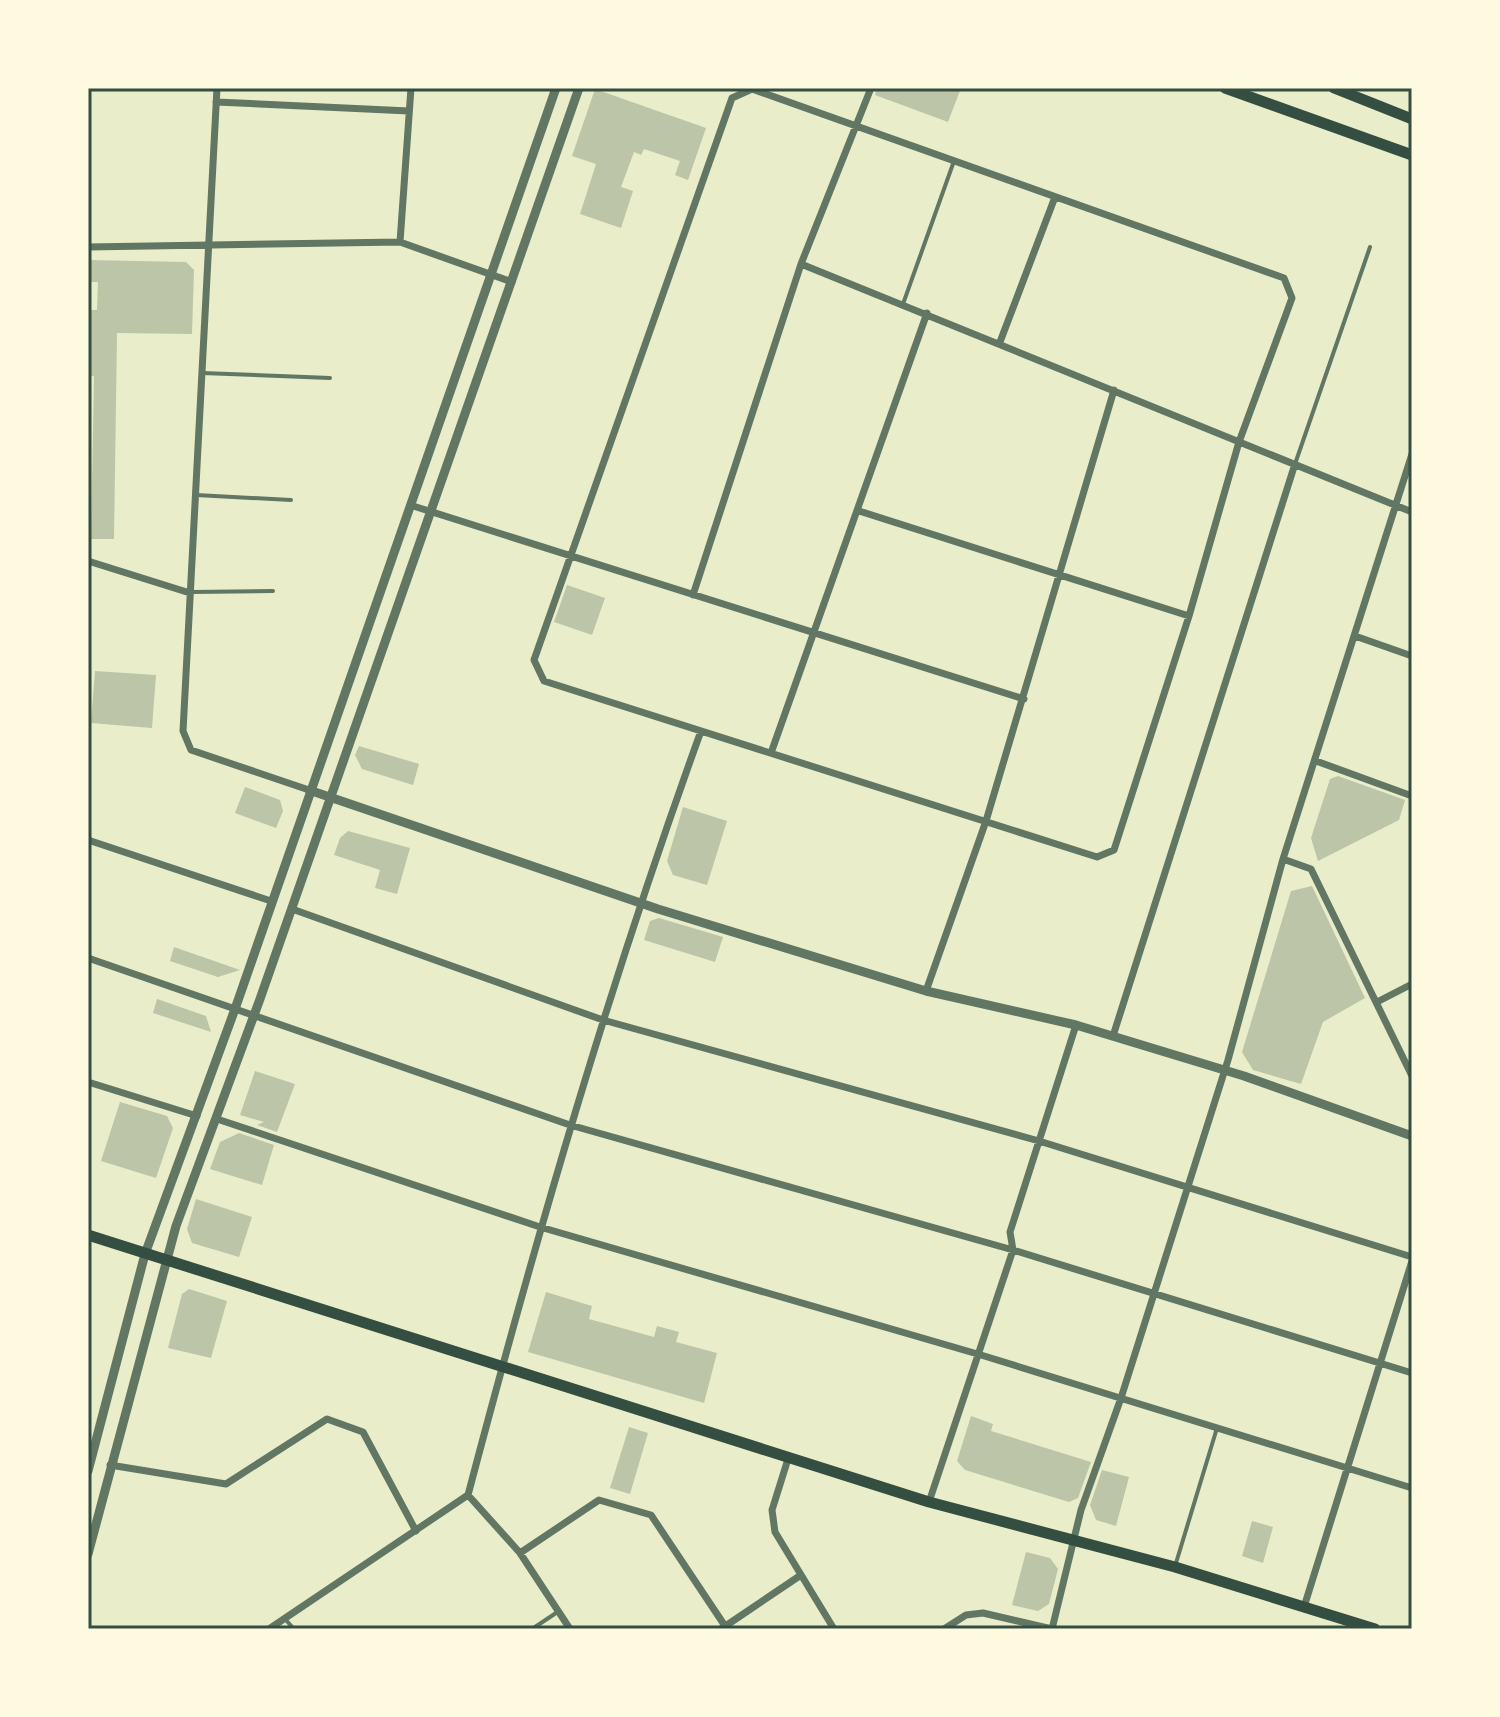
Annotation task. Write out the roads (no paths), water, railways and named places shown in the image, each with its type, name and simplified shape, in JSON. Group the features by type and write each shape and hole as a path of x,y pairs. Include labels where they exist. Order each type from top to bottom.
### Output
{"main road":[{"path":"1225,88 1412,155"},
{"path":"1334,88 1412,119"},
{"path":"88,1235 788,1459 929,1502 1175,1567 1375,1629"}],"street":[{"path":"217,88 183,731 191,750 641,902 926,991 1113,1036 1225,1070 1412,1136"},
{"path":"400,242 411,88"},
{"path":"88,1471 145,1254 235,1009 556,88"},
{"path":"88,1554 165,1261 255,1015 579,88"},
{"path":"693,595 801,264 871,88"},
{"path":"752,89 857,126 1284,278 1292,298 1239,442 1189,616 1114,850 1097,857 544,681 534,660 732,98 752,89"},
{"path":"216,102 409,111"},
{"path":"1000,342 1055,197"},
{"path":"88,247 400,242 512,282"},
{"path":"801,264 1000,342 1294,467 1412,512"},
{"path":"771,753 927,313"},
{"path":"926,991 986,821 1062,576 1114,390"},
{"path":"944,1629 966,1615 983,1613 1052,1629 1081,1510 1121,1398 1225,1070 1283,859 1412,454"},
{"path":"1113,1036 1294,467"},
{"path":"410,505 1024,699"},
{"path":"859,511 1189,616"},
{"path":"88,561 190,593"},
{"path":"1355,636 1412,656"},
{"path":"269,1629 468,1495 570,1125 641,902 701,731"},
{"path":"1316,761 1412,796"},
{"path":"88,840 271,901"},
{"path":"1283,859 1311,869 1412,1076"},
{"path":"292,909 603,1020 1039,1141 1412,1259 1382,1364 1304,1607"},
{"path":"88,958 570,1125 1013,1250 1412,1373"},
{"path":"1377,1002 1412,984"},
{"path":"929,1502 981,1355 1013,1250 1010,1232 1076,1025"},
{"path":"88,1082 197,1116"},
{"path":"217,1119 540,1227 981,1355 1412,1488"},
{"path":"110,1465 226,1484 327,1419 363,1432 416,1531"},
{"path":"788,1459 772,1510 775,1532 834,1629"},
{"path":"468,1495 520,1553 570,1629"},
{"path":"520,1553 599,1500 651,1515 723,1628 801,1575"}],"lane":[{"path":"903,304 954,161"},
{"path":"1294,467 1370,247"},
{"path":"202,373 330,378"},
{"path":"196,495 291,500"},
{"path":"190,593 273,591"},
{"path":"1175,1567 1217,1428"},
{"path":"532,1629 559,1611"},
{"path":"285,1619 294,1629"}]}
